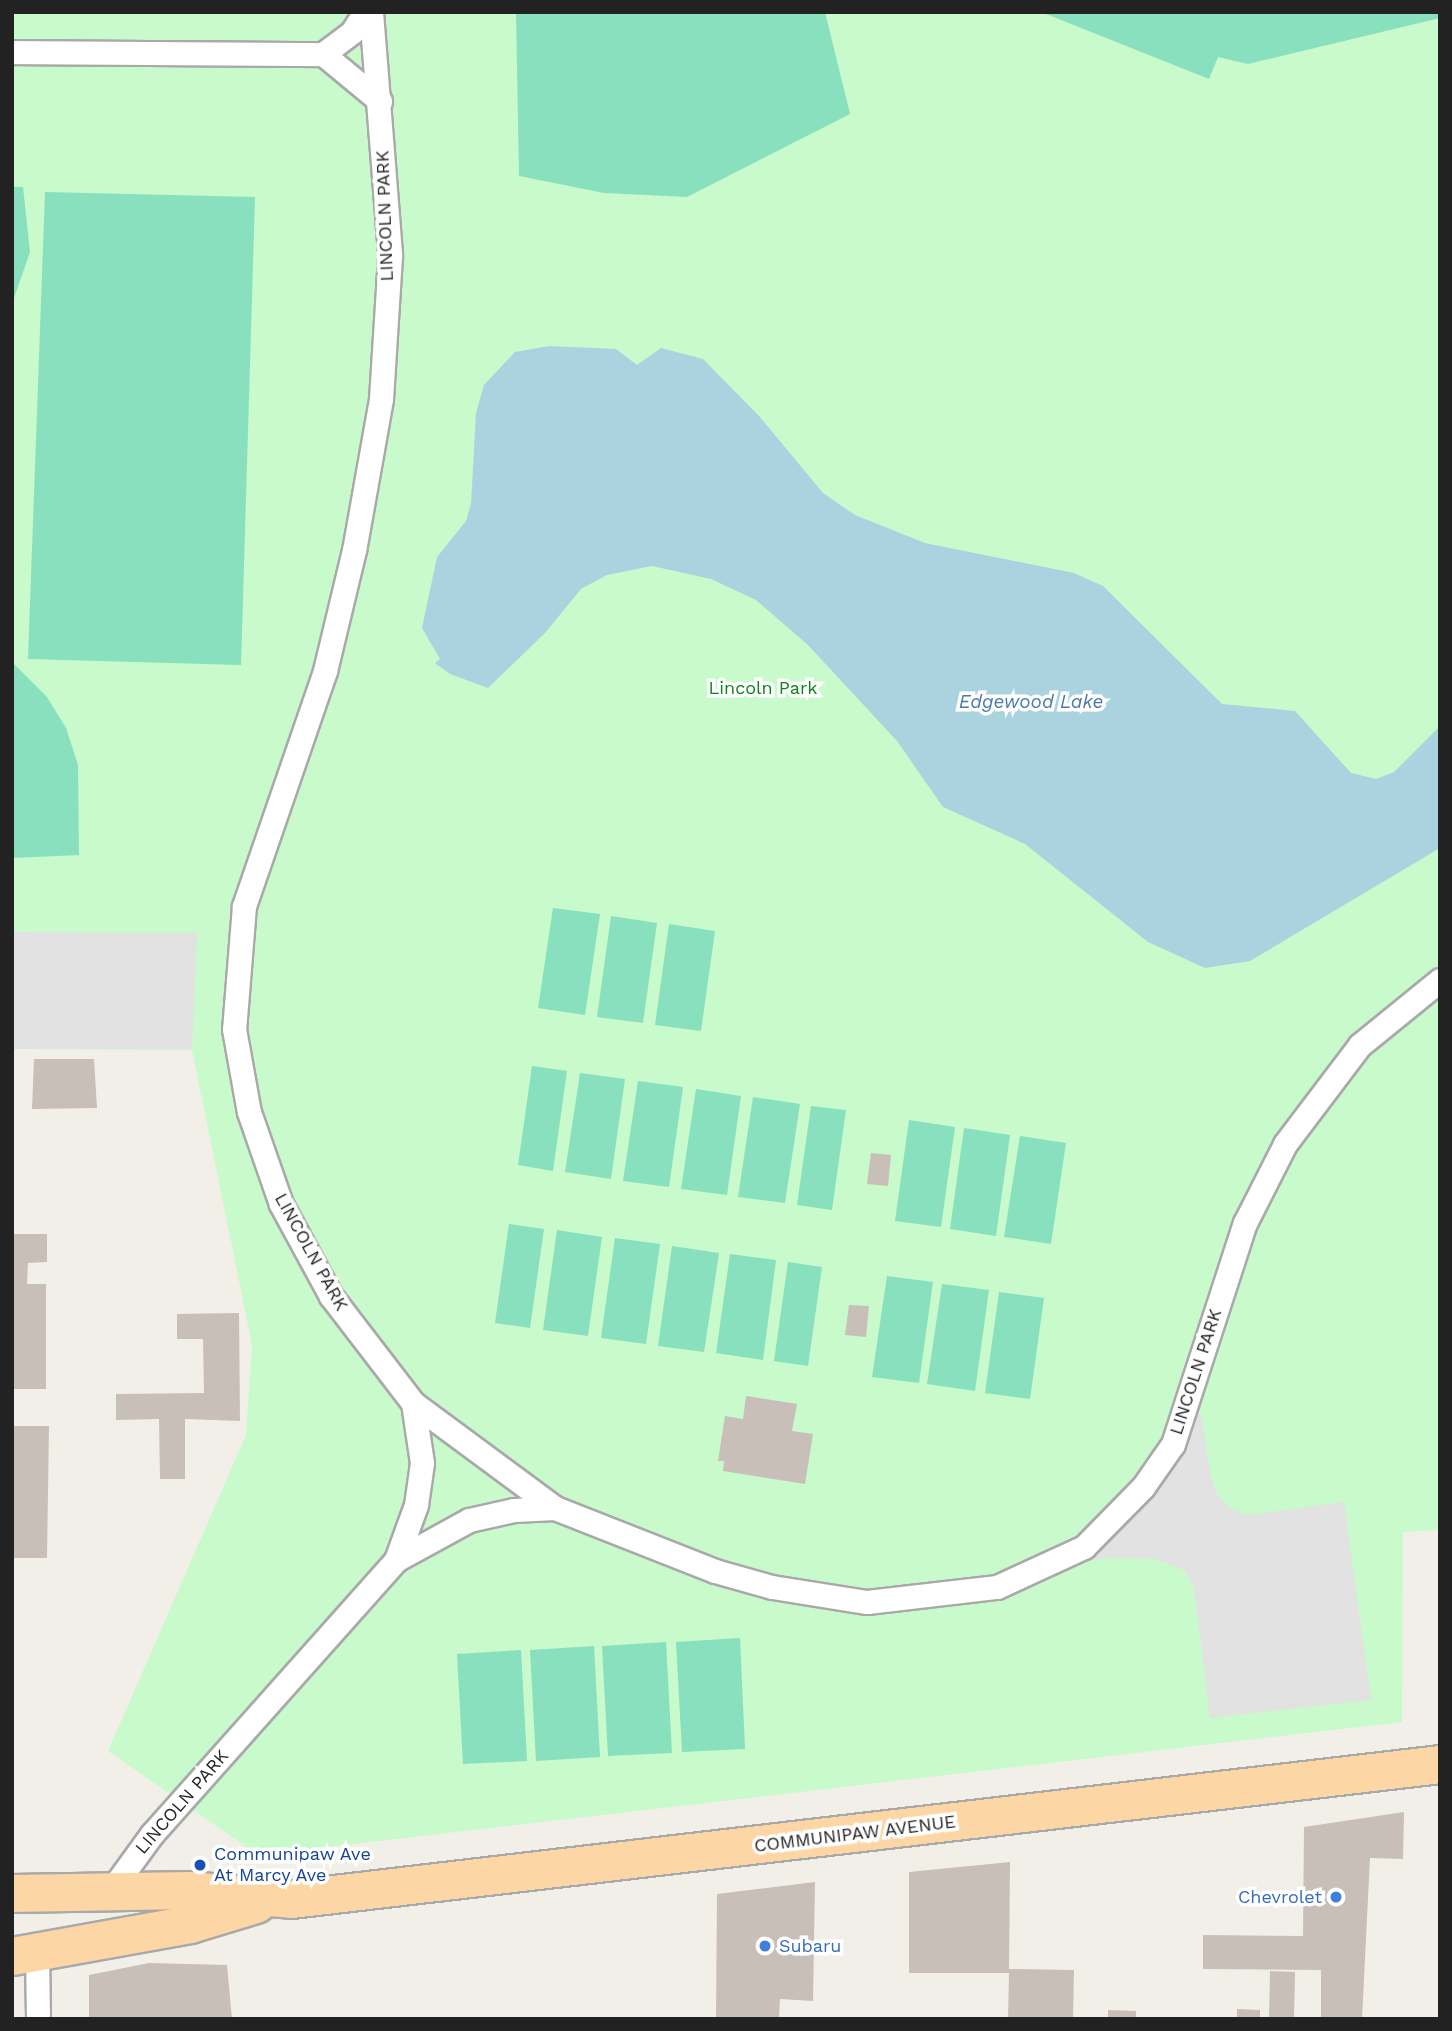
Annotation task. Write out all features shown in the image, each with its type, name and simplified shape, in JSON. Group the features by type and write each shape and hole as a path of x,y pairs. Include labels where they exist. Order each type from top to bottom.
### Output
{"main road":[{"name":"COMMUNIPAW AVENUE","path":"24,1955 190,1924 270,1900 1440,1763"},
{"name":"COMMUNIPAW AVENUE","path":"12,1893 112,1889 189,1890 270,1900"}],"street":[{"path":"12,52 323,54 352,32 365,12"},
{"name":"LINCOLN PARK","path":"371,12 390,256 381,399 354,550 324,671 244,906 234,1030 249,1112 281,1204 331,1296 413,1403 555,1508 715,1571 772,1587 867,1602 997,1587 1084,1547 1143,1487 1173,1444 1245,1223 1286,1144 1360,1045 1440,980"},
{"path":"323,54 380,102"},
{"name":"LINCOLN PARK","path":"396,1560 416,1505 422,1463 413,1403"},
{"name":"LINCOLN PARK","path":"112,1889 152,1834 396,1560 469,1520 514,1510 555,1508"},
{"path":"24,1955 38,2019"}],"green space":[{"name":"Lincoln Park","path":"12,12 1440,12 1440,1530 1403,1532 1402,1722 258,1855 108,1751 246,1435 252,1345 192,1050 12,1049"},
{"path":"516,12 825,12 850,114 687,197 604,193 519,176"},
{"path":"1041,12 1440,12 1440,18 1248,64 1218,57 1209,79"},
{"path":"12,187 23,187 30,252 12,304"},
{"path":"45,192 255,197 241,665 28,659"},
{"path":"12,662 47,697 66,728 78,765 79,855 12,858"},
{"path":"553,908 600,914 585,1015 538,1008"},
{"path":"611,916 657,923 643,1023 597,1017"},
{"path":"669,924 715,931 701,1031 655,1025"},
{"path":"532,1066 567,1071 553,1171 518,1165"},
{"path":"580,1073 625,1079 611,1179 565,1172"},
{"path":"638,1081 683,1087 669,1187 623,1181"},
{"path":"696,1089 741,1096 727,1195 681,1189"},
{"path":"753,1097 800,1104 785,1203 738,1197"},
{"path":"811,1106 846,1110 832,1210 797,1205"},
{"path":"909,1120 955,1127 941,1227 895,1221"},
{"path":"964,1128 1010,1135 996,1236 950,1229"},
{"path":"1020,1136 1066,1143 1051,1244 1004,1237"},
{"path":"509,1224 544,1229 530,1328 495,1323"},
{"path":"557,1230 602,1237 588,1336 543,1330"},
{"path":"615,1238 660,1244 646,1344 601,1338"},
{"path":"672,1246 719,1253 704,1352 658,1346"},
{"path":"730,1254 776,1260 763,1360 716,1353"},
{"path":"788,1262 822,1267 808,1366 774,1361"},
{"path":"887,1276 933,1282 919,1383 872,1377"},
{"path":"942,1284 989,1290 975,1391 927,1384"},
{"path":"999,1292 1044,1298 1030,1399 985,1393"},
{"path":"740,1638 745,1749 682,1752 676,1642"},
{"path":"666,1642 672,1753 608,1756 602,1646"},
{"path":"594,1646 600,1757 536,1761 530,1650"},
{"path":"521,1650 527,1761 463,1764 457,1654"}],"shaded area":[{"path":"12,932 197,933 192,1049 12,1049"},
{"path":"1194,1414 1201,1414 1212,1482 1219,1498 1232,1509 1247,1515 1344,1502 1371,1700 1210,1718 1194,1588 1185,1571 1156,1559 1105,1558 1068,1564 1158,1475 1191,1427"}],"water":[{"name":"Edgewood Lake","path":"549,346 616,349 637,365 661,348 703,359 759,416 823,493 855,515 925,543 1074,573 1103,586 1222,704 1295,711 1351,773 1376,779 1394,772 1440,726 1440,848 1250,961 1205,968 1148,942 1025,844 943,807 897,741 808,645 756,600 711,579 652,566 607,575 581,589 545,633 488,688 450,674 435,663 440,659 422,628 437,557 466,521 471,504 476,413 484,385 515,352"}],"building":[{"path":"34,1059 94,1059 97,1108 32,1109"},
{"path":"871,1153 891,1155 888,1186 867,1184"},
{"path":"12,1234 47,1234 47,1262 28,1263 27,1284 46,1284 46,1389 12,1389"},
{"path":"849,1305 869,1306 866,1337 845,1335"},
{"path":"239,1313 240,1421 185,1419 185,1479 160,1479 159,1419 116,1420 116,1394 204,1393 203,1339 177,1339 177,1314"},
{"path":"746,1396 797,1404 792,1431 813,1434 805,1484 723,1471 724,1461 718,1461 725,1416 743,1419"},
{"path":"14,1426 49,1426 47,1558 13,1558"},
{"name":"Chevrolet","path":"1404,1812 1403,1859 1370,1858 1362,2019 1321,2019 1321,1970 1203,1969 1203,1935 1303,1936 1304,1827"},
{"path":"1010,1862 1009,1969 1074,1970 1073,2019 1008,2019 1009,1973 909,1973 909,1872"},
{"name":"Subaru","path":"815,1882 813,2001 780,1999 779,2019 716,2019 717,1894"},
{"path":"149,1963 227,1965 232,2019 89,2019 89,1975"},
{"path":"1270,1971 1295,1972 1294,2019 1269,2019"},
{"path":"1237,2009 1260,2010 1260,2019 1237,2019"},
{"path":"1108,2010 1136,2011 1136,2019 1108,2019"}],"place":[{"name":"Communipaw Ave At Marcy Ave","path":"200,1865"},
{"name":"Chevrolet","path":"1336,1897"},
{"name":"Subaru","path":"765,1946"}]}
